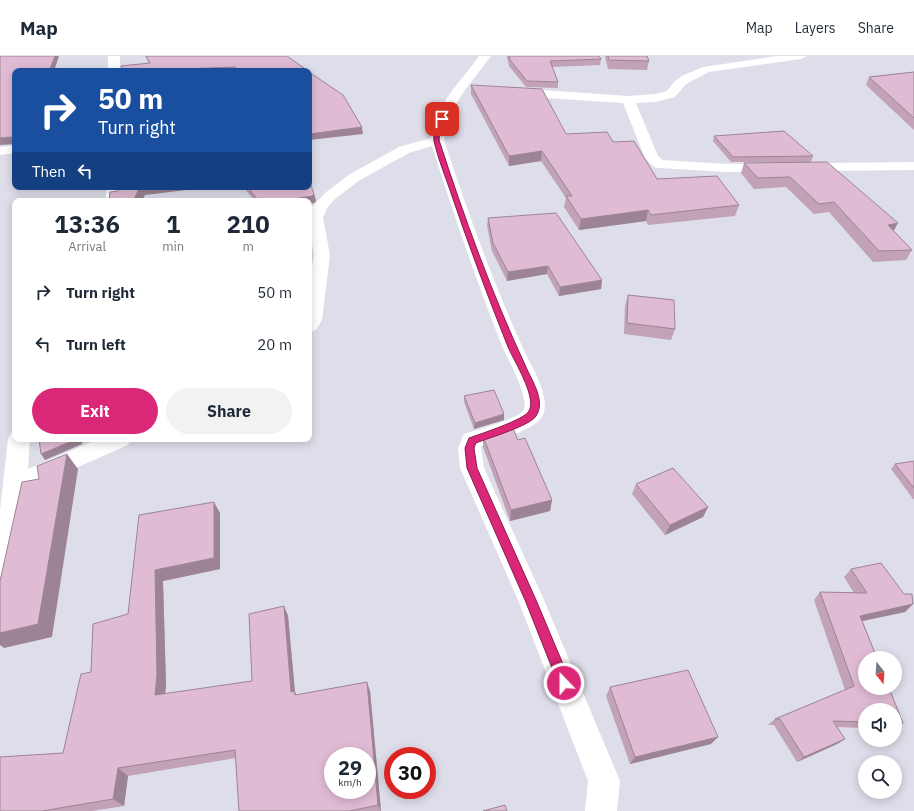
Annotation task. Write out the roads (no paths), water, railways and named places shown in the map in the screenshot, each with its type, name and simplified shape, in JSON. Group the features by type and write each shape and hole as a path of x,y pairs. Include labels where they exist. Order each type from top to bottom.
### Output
{"street":[{"path":"114,56 114,68"},
{"path":"485,56 451,100 437,129 437,140 463,220 512,346 533,392 535,406 532,415 523,422 472,440 469,448 472,468 531,600 604,781 601,811"},
{"path":"501,91 628,100 656,98 671,94 676,85 693,74 706,69 801,56"},
{"path":"461,88 477,89"},
{"path":"628,100 652,158 659,164 668,166 727,168 914,166"},
{"path":"312,322 322,255 315,218 320,207 330,196 355,177 404,150 437,140"},
{"path":"0,151 12,150"},
{"path":"0,590 6,572 16,484 19,442"},
{"path":"16,484 113,442"}]}
